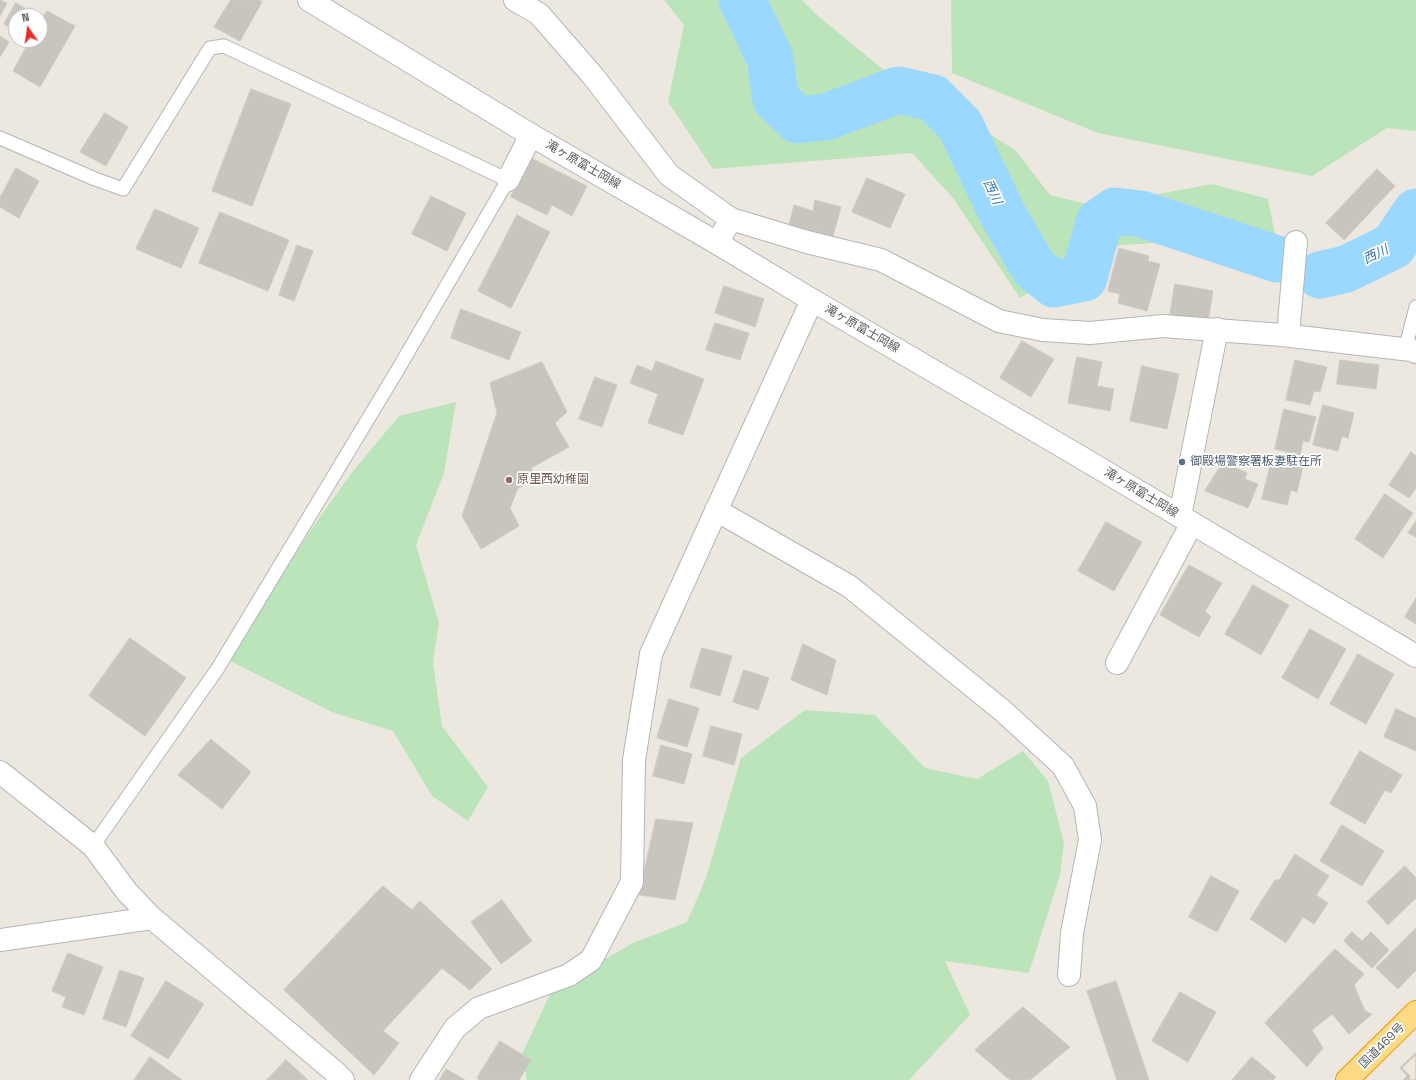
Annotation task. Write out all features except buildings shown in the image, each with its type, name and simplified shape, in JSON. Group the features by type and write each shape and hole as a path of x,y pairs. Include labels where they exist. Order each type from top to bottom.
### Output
{"highway":[{"name":"国道469号","path":"1347,1080 1416,1012"}],"street":[{"name":"滝ヶ原富士岡線","path":"309,0 531,135 717,242 812,300 1186,519 1416,656"},
{"path":"515,0 538,14 588,70 669,175 731,220 807,242 881,260 999,321 1043,330 1090,333 1163,326 1288,336 1410,351"},
{"path":"508,180 531,135"},
{"path":"717,242 731,220"},
{"path":"1288,336 1296,242"},
{"path":"421,1080 455,1028 480,1008 569,975 591,960 632,882 634,760 651,654 812,300"},
{"path":"1117,663 1186,519 1217,330"},
{"path":"716,510 849,586 1003,711 1063,766 1085,806 1090,840 1072,932 1069,975"},
{"path":"0,772 93,846 127,892 152,918 343,1080"},
{"path":"0,940 152,918"}],"lane":[{"path":"0,138 94,179 123,189 210,48 224,46 508,180 397,372 218,668 93,846"},
{"path":"1410,351 1416,307"}],"green space":[{"path":"664,0 802,0 818,16 880,67 940,102 1015,150 1050,195 1095,206 1212,184 1268,199 1275,235 1107,246 1020,298 953,198 912,153 713,169 668,102 684,25"},
{"path":"951,0 1416,0 1416,131 1387,128 1312,176 1098,133 952,73"},
{"path":"456,402 444,473 416,545 439,623 433,662 442,726 488,787 468,821 432,796 393,731 332,712 222,657 277,582 315,524 353,471 399,416"},
{"path":"805,710 875,715 925,768 977,779 1023,751 1048,781 1064,843 1060,875 1029,973 945,961 970,1015 909,1080 527,1080 522,1054 552,990 633,943 687,922 706,878 741,758"}],"waterway":[{"name":"西川","path":"742,0 770,58 776,99 798,120 826,117 898,90 933,98 960,125 1002,213 1034,268 1054,284 1084,278 1099,222 1115,211 1141,214 1277,259"},
{"name":"西川","path":"1320,275 1346,269 1393,246 1416,212"}],"place":[{"name":"御殿場警察署板妻駐在所","path":"1182,462"},
{"name":"原里西幼稚園","path":"509,480"}]}
